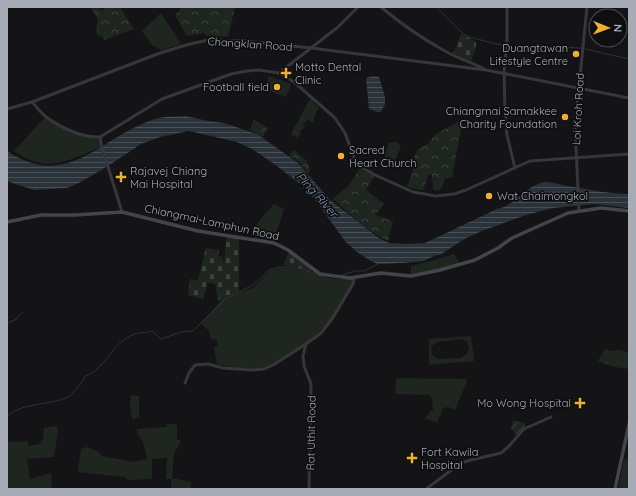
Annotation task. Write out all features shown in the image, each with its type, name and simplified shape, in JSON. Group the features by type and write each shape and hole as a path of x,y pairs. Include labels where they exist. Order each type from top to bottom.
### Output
{"main road":[{"name":"Chiangmai-Lamphun Road","path":"7,222 41,215 75,215 123,210 198,231 277,244 322,274 350,278 381,273 411,276 452,267 481,257 516,236 563,215 579,210 606,208 629,211"},
{"path":"615,489 629,424"}],"street":[{"path":"279,72 347,19 358,7"},
{"path":"381,7 443,51 469,61 486,70"},
{"path":"507,7 507,42 504,74 506,125 515,168"},
{"name":"Loi Kroh Road","path":"579,210 575,126 582,50 588,7"},
{"name":"Changklan Road","path":"7,109 32,102 150,57 203,40 245,41 486,70 629,98"},
{"path":"32,102 44,115 59,124 82,135 100,137 162,98 240,72 259,70 279,72 294,82 335,118 345,133 355,160 360,166 375,175 408,190 434,195 452,194 466,190 527,162 629,154"},
{"path":"100,137 110,174 123,210"},
{"path":"514,164 521,165"},
{"path":"186,383 194,366 208,364 223,368 258,370 273,365 321,333 332,319 353,284 360,277"},
{"path":"350,278 354,280 353,284"},
{"name":"Rat Uthit Road","path":"306,344 303,356 304,366 311,384 309,489"},
{"path":"426,489 462,463 501,453 524,429 551,417"}],"green space":[{"path":"90,7 98,7 102,11 105,7 120,7 134,29 104,40 102,36 98,36 96,27 98,21 97,17"},
{"path":"182,7 235,7 228,37 207,36 204,33 187,36 175,15"},
{"path":"161,13 181,44 162,50 152,45 142,31"},
{"path":"461,34 476,42 476,47 471,61 453,53"},
{"name":"Football field","path":"269,76 291,84 286,97 264,89"},
{"path":"310,99 319,108 313,122 307,120 303,125 305,127 299,132 301,134 296,138 294,135 292,136 292,132"},
{"path":"45,117 70,132 84,137 98,139 100,147 78,157 57,163 47,164 26,158 14,151"},
{"path":"463,119 452,177 445,179 440,190 436,191 433,189 432,175 429,174 423,190 407,187 413,170 414,157 418,149 429,143 436,134"},
{"path":"254,120 268,128 263,137 250,130"},
{"path":"397,142 401,146 395,161 384,156 389,143"},
{"path":"294,150 308,163 310,170 309,174 297,160 289,155"},
{"path":"360,168 374,176 366,190 384,204 375,215 393,221 388,241 366,227 333,199 349,185"},
{"path":"274,204 284,209 274,241 252,236 258,223"},
{"path":"226,237 239,238 239,292 218,300 215,284 208,283 203,299 188,295 190,279 198,280 206,248 219,250 218,256 223,257 224,266"},
{"path":"289,252 312,270 311,272 293,266 283,265"},
{"path":"454,254 460,264 411,275 411,266"},
{"path":"292,268 334,279 351,279 353,281 339,308 330,321 308,341 282,359 265,367 254,369 217,364 214,347 218,346 216,339 212,340 208,330 201,324 223,298 253,288 270,270"},
{"path":"471,336 474,361 429,365 429,339","holes":["461,339 466,341 469,347 467,354 461,358 438,359 432,354 431,347 436,342"]},
{"path":"605,349 610,351 615,367 598,361"},
{"path":"617,350 629,352 629,369 615,367 610,351"},
{"path":"396,378 465,379 467,381 455,410 449,407 443,408 437,423 425,418 429,415 429,411 433,411 432,398 429,395 395,394"},
{"path":"131,395 139,396 139,417 132,419 130,405"},
{"path":"513,420 525,423 525,426 516,435 511,428"},
{"path":"167,424 174,424 177,426 177,439 181,441 174,454 172,478 191,482 191,489 171,489 171,479 166,479 167,458 152,459 152,479 128,480 125,477 78,472 81,449 87,447 100,453 101,456 134,462 147,459 143,442 136,429 167,427"},
{"path":"57,426 58,431 54,457 27,459 30,479 51,473 51,489 7,489 7,441 28,441 29,446 40,444 43,438 44,428"},
{"path":"624,459 629,460 629,489 618,489"}],"water":[{"path":"374,76 379,77 385,97 385,104 381,112 369,109 366,78"},
{"name":"Ping River","path":"185,116 224,123 257,134 297,162 330,200 379,238 389,243 425,243 509,204 535,185 541,183 554,183 602,192 629,194 629,208 594,204 553,208 526,215 482,231 466,238 440,255 436,255 424,261 378,264 357,252 345,241 316,201 299,183 274,164 252,149 237,142 189,131 160,137 141,144 81,182 67,188 35,190 7,181 7,151 29,162 48,166 66,163 84,157 136,127 155,119"}],"waterway":[{"path":"436,7 463,34 469,37 505,46"},
{"path":"508,46 529,52 559,47 582,48"},
{"path":"585,49 629,59"},
{"path":"343,275 355,271 364,271 378,264"},
{"path":"7,416 22,408 55,401 70,396 85,376 97,369 121,342 133,335 152,332 161,339 181,332 193,331 225,299 253,285 269,270 279,267 293,267 320,275"},
{"path":"7,323 15,320 23,312"}],"place":[{"name":"Duangtawan Lifestyle Centre","path":"576,54"},
{"name":"Motto Dental Clinic","path":"286,73"},
{"name":"Football field","path":"277,87"},
{"name":"Chiangmai Samakkee Charity Foundation","path":"565,117"},
{"name":"Sacred Heart Church","path":"341,156"},
{"name":"Rajavej Chiang Mai Hospital","path":"121,177"},
{"name":"Wat Chaimongkol","path":"489,196"},
{"name":"Mo Wong Hospital","path":"580,403"},
{"name":"Fort Kawila Hospital","path":"412,458"}]}
